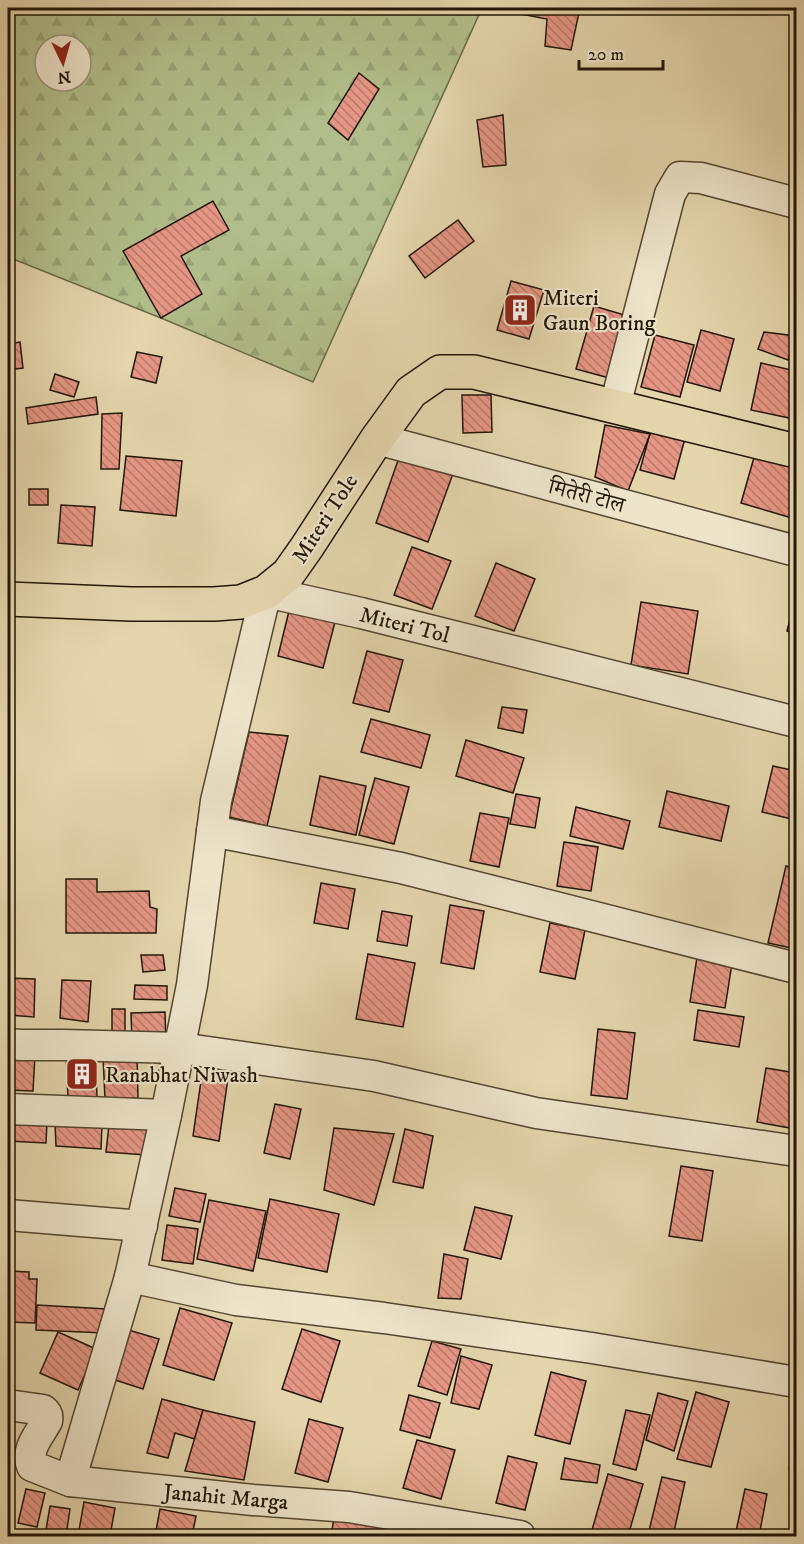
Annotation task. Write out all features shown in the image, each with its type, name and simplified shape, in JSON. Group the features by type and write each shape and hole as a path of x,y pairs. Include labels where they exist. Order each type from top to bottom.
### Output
{"main road":[{"name":"Miteri Tole","path":"266,592 288,574 377,439 411,392 440,372 474,372 615,406"},
{"path":"615,406 796,451"},
{"path":"8,599 131,604 214,604 241,602 266,592"}],"street":[{"path":"615,406 670,194 680,177 701,178 796,202"},
{"name":"मितेरी टोल","path":"377,439 796,551"},
{"path":"70,1481 130,1277 142,1226 192,985 216,801 266,592"},
{"name":"Miteri Tol","path":"266,592 361,613 796,722"},
{"path":"212,831 401,868 796,968"},
{"path":"8,1044 180,1048 374,1076 536,1113 796,1151"},
{"path":"8,1109 166,1115"},
{"path":"8,1215 142,1226"},
{"path":"130,1277 236,1300 384,1318 592,1348 796,1382"},
{"name":"Janahit Marga","path":"8,1405 46,1412 47,1421 29,1453 29,1460 32,1466 70,1481 253,1500 349,1507 520,1536"}],"green space":[{"path":"8,8 482,8 313,382 8,257"}],"building":[{"path":"506,8 580,8 571,50 545,46 547,19 505,11"},
{"path":"359,73 379,89 348,140 328,123"},
{"path":"503,115 506,165 483,167 477,120"},
{"path":"213,201 229,230 181,256 202,294 161,318 123,251"},
{"path":"458,220 474,241 425,278 409,256"},
{"name":"Miteri Gaun Boring","path":"511,281 544,290 529,339 497,330"},
{"path":"594,306 631,317 613,379 576,369"},
{"path":"701,330 734,339 720,391 687,382"},
{"path":"764,332 796,336 788,360 758,349"},
{"path":"655,335 694,345 680,397 641,387"},
{"path":"20,342 23,368 8,370 8,344"},
{"path":"137,352 162,357 156,383 131,377"},
{"path":"761,363 796,371 794,419 751,410"},
{"path":"55,374 79,382 74,397 50,390"},
{"path":"462,395 491,395 492,432 463,433"},
{"path":"96,397 98,414 28,424 26,408"},
{"path":"122,413 119,469 101,469 102,414"},
{"path":"653,422 687,431 674,479 640,470"},
{"path":"605,425 650,434 628,491 595,477"},
{"path":"401,452 454,471 428,542 376,523"},
{"path":"755,454 796,466 796,500 792,518 741,503"},
{"path":"126,456 182,461 176,516 120,510"},
{"path":"29,489 48,489 48,505 29,505"},
{"path":"61,505 95,507 92,546 58,543"},
{"path":"412,547 451,561 432,609 394,595"},
{"path":"496,563 535,579 514,631 475,616"},
{"path":"796,596 796,634 787,631"},
{"path":"641,602 698,611 688,674 631,665"},
{"path":"289,611 335,622 323,668 278,656"},
{"path":"367,651 403,660 389,712 353,703"},
{"path":"502,707 527,710 523,733 498,728"},
{"path":"371,719 430,735 421,768 361,752"},
{"path":"249,732 288,736 267,826 229,817"},
{"path":"466,740 524,758 513,793 456,776"},
{"path":"773,766 796,771 796,820 762,812"},
{"path":"320,776 366,786 356,835 310,825"},
{"path":"375,778 409,787 394,844 359,835"},
{"path":"667,791 729,806 721,841 659,827"},
{"path":"516,794 540,798 535,828 510,824"},
{"path":"576,807 630,821 623,849 570,836"},
{"path":"480,813 509,818 499,867 470,861"},
{"path":"564,842 598,847 591,891 557,886"},
{"path":"786,866 796,869 796,949 768,943"},
{"path":"66,879 97,879 97,892 149,891 150,907 157,909 156,933 66,933"},
{"path":"321,883 355,889 348,929 314,923"},
{"path":"450,905 484,911 474,969 441,963"},
{"path":"382,911 412,916 407,946 377,941"},
{"path":"550,923 585,930 575,979 540,972"},
{"path":"698,951 733,957 725,1008 690,1002"},
{"path":"368,954 415,963 403,1027 356,1019"},
{"path":"141,955 163,955 165,970 143,972"},
{"path":"8,978 35,979 34,1017 8,1015"},
{"path":"62,980 91,981 88,1022 60,1018"},
{"path":"135,985 167,986 167,1000 134,999"},
{"path":"112,1009 125,1009 125,1040 112,1040"},
{"path":"698,1010 744,1017 739,1047 694,1040"},
{"path":"165,1012 166,1044 132,1043 131,1013"},
{"path":"598,1029 635,1033 627,1099 591,1095"},
{"name":"Ranabhat Niwash","path":"95,1049 97,1097 68,1099 66,1051"},
{"path":"8,1054 35,1055 33,1091 8,1090"},
{"path":"137,1054 138,1098 105,1099 103,1056"},
{"path":"766,1068 796,1073 796,1090 790,1128 757,1122"},
{"path":"202,1074 228,1078 219,1141 193,1136"},
{"path":"275,1104 301,1109 290,1159 264,1153"},
{"path":"8,1121 47,1123 46,1143 8,1141"},
{"path":"55,1123 102,1124 101,1149 56,1146"},
{"path":"109,1125 148,1126 146,1155 106,1152"},
{"path":"334,1128 394,1134 374,1205 324,1190"},
{"path":"405,1129 433,1136 423,1188 393,1182"},
{"path":"681,1166 713,1171 702,1241 669,1236"},
{"path":"175,1188 206,1194 200,1222 169,1216"},
{"path":"270,1199 339,1214 327,1272 258,1258"},
{"path":"209,1200 266,1211 253,1271 197,1259"},
{"path":"475,1207 512,1216 501,1259 464,1250"},
{"path":"167,1225 198,1229 193,1264 162,1260"},
{"path":"444,1254 468,1259 461,1299 438,1298"},
{"path":"8,1271 29,1272 29,1279 37,1279 35,1323 8,1322"},
{"path":"37,1305 106,1309 105,1333 36,1330"},
{"path":"180,1308 232,1323 214,1380 163,1365"},
{"path":"125,1329 159,1339 143,1389 109,1378"},
{"path":"302,1329 340,1341 321,1402 282,1389"},
{"path":"58,1332 96,1349 78,1390 40,1373"},
{"path":"432,1341 461,1349 447,1395 418,1386"},
{"path":"461,1356 492,1365 479,1409 451,1403"},
{"path":"551,1372 586,1381 570,1444 535,1435"},
{"path":"696,1392 729,1402 711,1467 677,1459"},
{"path":"658,1393 688,1401 674,1451 646,1440"},
{"path":"409,1395 440,1403 430,1438 400,1430"},
{"path":"162,1399 203,1410 195,1439 175,1433 168,1458 147,1453"},
{"path":"203,1410 255,1422 244,1480 185,1471"},
{"path":"626,1410 650,1415 636,1470 613,1464"},
{"path":"309,1419 343,1428 328,1482 295,1473"},
{"path":"417,1440 455,1450 441,1499 403,1488"},
{"path":"796,1444 796,1471 789,1469"},
{"path":"508,1456 537,1463 525,1510 496,1503"},
{"path":"565,1458 600,1465 597,1483 561,1479"},
{"path":"608,1474 643,1484 628,1536 614,1536 592,1530"},
{"path":"662,1477 685,1482 673,1536 648,1535"},
{"path":"26,1489 45,1493 37,1527 18,1523"},
{"path":"745,1489 767,1494 759,1536 735,1536"},
{"path":"84,1502 115,1508 110,1536 78,1536"},
{"path":"50,1506 70,1509 66,1536 45,1536"},
{"path":"160,1509 196,1516 192,1536 155,1536"},
{"path":"334,1518 386,1524 384,1536 331,1536"}],"place":[{"name":"Miteri Gaun Boring","path":"520,310"},
{"name":"Ranabhat Niwash","path":"82,1074"}]}
